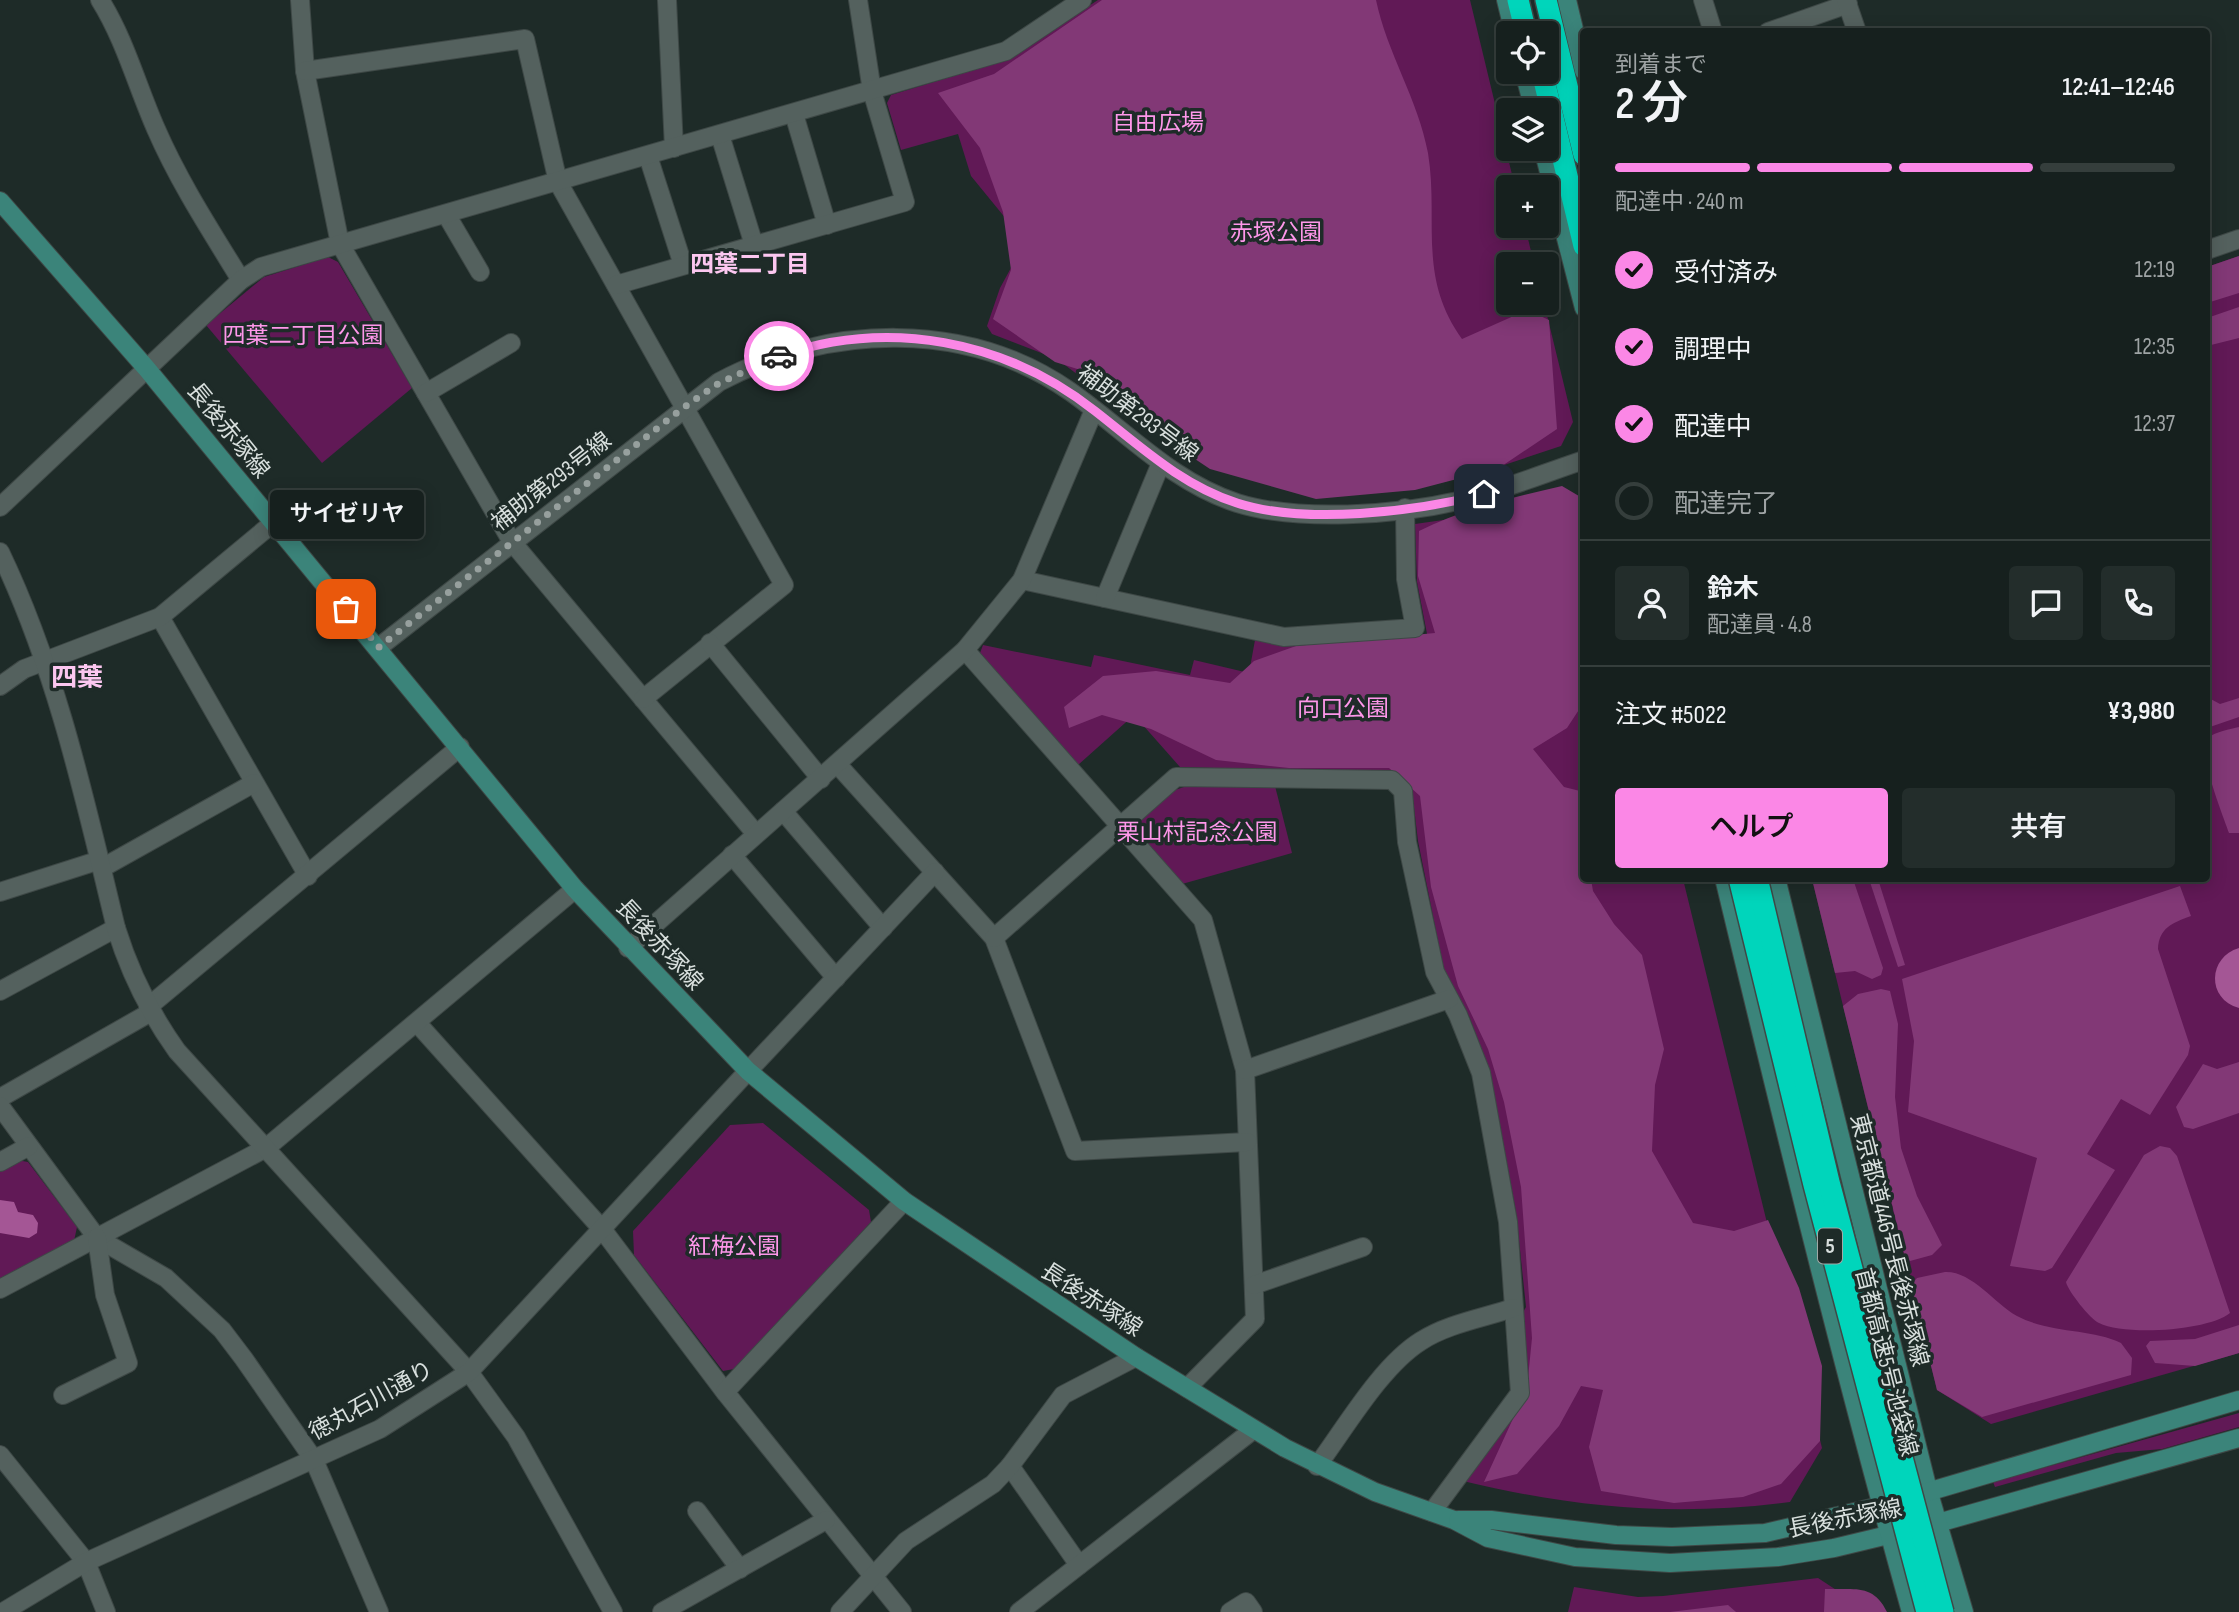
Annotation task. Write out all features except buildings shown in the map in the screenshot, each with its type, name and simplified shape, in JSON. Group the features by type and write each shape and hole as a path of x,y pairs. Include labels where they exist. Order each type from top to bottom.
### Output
{"highway":[{"path":"1518,0 1524,21"},
{"path":"1525,0 1530,21"},
{"path":"1546,0 1580,139"},
{"path":"1553,0 1580,120"},
{"path":"1545,84 1580,229"},
{"path":"1559,157 1580,237"},
{"name":"首都高速5号池袋線","path":"1740,882 1818,1199 1927,1612"},
{"name":"首都高速5号池袋線","path":"1758,882 1833,1195 1943,1612"}],"main road":[{"path":"1506,0 1511,21"},
{"path":"1567,0 1580,54"},
{"path":"1546,161 1580,292"},
{"name":"長後赤塚線","path":"0,201 147,369 379,647 575,889 628,948 748,1071 904,1201 1136,1357 1253,1430 1317,1466 1375,1492 1454,1520 1488,1538 1575,1557 1670,1563 1778,1556 1889,1536 2239,1438"},
{"path":"1725,882 1880,1506 1911,1612"},
{"name":"東京都道446号長後赤塚線","path":"1777,882 1928,1490 1964,1612"},
{"name":"長後赤塚線","path":"1454,1520 1491,1520 1616,1535 1719,1537 1765,1534 1821,1523 2239,1400"}],"street":[{"path":"100,0 113,21 156,130 191,197 241,280"},
{"path":"300,0 305,71 340,244 512,542 756,834"},
{"path":"667,0 674,148"},
{"path":"616,285 905,202 872,91 858,0"},
{"path":"0,507 241,280 261,267 1006,51 1082,0"},
{"path":"1703,0 1712,28"},
{"path":"1779,28 1847,2 1856,28"},
{"path":"305,71 525,39 558,182 784,584 643,699"},
{"path":"794,114 827,225"},
{"path":"720,135 754,245"},
{"path":"648,156 683,265"},
{"path":"446,214 481,272"},
{"path":"2210,249 2239,239"},
{"name":"補助第293号線","path":"379,647 683,408 719,383 764,362 822,344 886,337 953,343 1002,357 1046,376 1161,463 1213,494 1261,509 1307,515 1405,508 1474,496 1580,461"},
{"path":"426,393 511,343"},
{"path":"628,948 965,650 1022,580 1094,410"},
{"path":"1105,598 1161,463"},
{"path":"1022,580 1284,637 1415,628 1406,579 1405,508"},
{"path":"0,686 24,669 160,617 273,523"},
{"path":"0,552 46,661 116,928 125,958 149,1010 177,1051 469,1372 516,1437 613,1612"},
{"path":"160,617 307,876"},
{"path":"710,643 821,779"},
{"path":"965,650 1203,920 1245,1070 1255,1319 1187,1388"},
{"path":"0,1098 149,1010 460,747"},
{"path":"838,765 994,938 1075,1152 1247,1142"},
{"path":"994,938 1176,777 1392,780 1403,791 1407,842 1435,972 1481,1073 1508,1222 1516,1296 1513,1308 1520,1393 1432,1513"},
{"path":"0,892 101,864 254,783"},
{"path":"783,811 883,928"},
{"path":"732,855 836,978"},
{"name":"徳丸石川通り","path":"3,1612 86,1562 314,1460 415,1409 469,1372 935,872"},
{"path":"0,1289 266,1148 418,1024 575,889"},
{"path":"0,990 116,928"},
{"path":"1245,1070 1449,999"},
{"path":"418,1024 602,1229 725,1392 902,1612"},
{"path":"0,1106 97,1238 166,1279 222,1330 314,1460 379,1612"},
{"path":"0,1162 29,1146"},
{"path":"725,1392 904,1201"},
{"path":"63,1395 128,1363 105,1295 97,1238"},
{"path":"1254,1285 1363,1247"},
{"path":"1317,1466 1378,1384 1408,1352 1436,1333 1513,1308"},
{"path":"840,1612 906,1541 993,1484 1010,1466 1063,1395 1136,1357"},
{"path":"1019,1612 1253,1430"},
{"path":"0,1455 86,1562 106,1612"},
{"path":"1010,1466 1079,1565"},
{"path":"697,1511 740,1569"},
{"path":"662,1612 826,1520"},
{"path":"1230,1612 1246,1602 1253,1612"}],"green space":[{"name":"赤塚公園","path":"1098,0 1470,0 1496,108 1496,161 1509,161 1512,175 1496,175 1496,238 1528,238 1531,252 1496,252 1496,315 1547,315 1573,422 1561,446 1474,475 1438,483 1205,464 1164,440 1057,359 992,334 987,326 1000,288 1025,242 971,176 958,134 901,150 887,103 891,95 1006,60"},
{"name":"赤塚公園","path":"1102,0 1376,0 1387,39 1417,114 1428,153 1434,270 1448,316 1462,339 1516,315 1538,315 1549,320 1557,429 1499,468 1415,490 1316,499 1210,469 1147,427 1103,377 1055,362 993,319 1011,270 1003,212 980,148 938,93 994,74"},
{"path":"2239,256 2239,1353 1991,1424 1937,1390 1813,882 2210,882 2210,266"},
{"path":"2239,256 2239,293 2210,302 2210,266"},
{"name":"四葉二丁目公園","path":"328,257 338,262 412,388 322,463 206,325 264,277"},
{"path":"2239,307 2239,338 2210,345 2210,317"},
{"name":"向口公園","path":"1562,486 1580,497 1580,708 1567,728 1533,749 1564,787 1580,791 1580,882 1592,882 1593,891 1614,924 1642,955 1664,1049 1655,1085 1652,1151 1693,1223 1734,1231 1768,1220 1799,1288 1822,1366 1820,1441 1781,1484 1743,1497 1674,1503 1601,1491 1589,1447 1603,1390 1581,1386 1559,1426 1517,1474 1484,1482 1527,1388 1532,1338 1521,1187 1504,1102 1488,1049 1458,986 1431,887 1420,796 1389,768 1289,768 1216,760 1151,729 1102,715 1069,728 1064,707 1103,676 1156,671 1230,683 1254,661 1296,646 1435,633 1418,576 1419,531 1507,499"},
{"name":"向口公園","path":"1580,501 1580,882 1684,882 1822,1448 1790,1502 1706,1509 1626,1507 1546,1498 1463,1481 1528,1397 1520,1318 1526,1307 1516,1212 1490,1072 1469,1016 1444,971 1418,841 1410,774 1180,767 1134,715 1078,765 980,653 983,645 1091,667 1094,655 1190,675 1194,660 1249,673 1255,640 1283,646 1428,639 1417,582 1415,524"},
{"path":"2239,698 2239,717 2210,727 2210,699 2220,704"},
{"path":"2239,727 2239,833 2229,833 2210,776 2210,737"},
{"name":"栗山村記念公園","path":"1187,786 1275,786 1292,853 1182,884 1137,832 1137,822 1172,791"},
{"path":"1813,882 1854,882 1883,968 1881,975 1872,979 1855,971 1835,973"},
{"path":"1870,882 1879,882 1905,965 1898,967"},
{"path":"2180,886 2191,916 2164,931 2158,949 2190,1046 2188,1055 2150,1115 2121,1099 2087,1154 2115,1170 2052,1268 2045,1271 2010,1266 2037,1158 1908,1112 1914,1041 1902,979"},
{"path":"1881,989 1890,991 1898,1024 1895,1097 1901,1148 1917,1196 1942,1245 1932,1255 1910,1261 1905,1257 1843,1006 1858,994"},
{"path":"2239,1062 2239,1113 2193,1129 2184,1127 2176,1107 2203,1064 2217,1069"},
{"name":"紅梅公園","path":"763,1123 869,1210 871,1222 734,1369 723,1371 634,1255 633,1231 730,1125"},
{"path":"2160,1146 2170,1148 2177,1156 2230,1313 2204,1324 2185,1328 2146,1330 2111,1327 2090,1316 2066,1282 2144,1155"},
{"path":"17,1160 28,1162 77,1227 74,1241 0,1279 0,1170"},
{"path":"1945,1272 1955,1273 1974,1282 2008,1310 2030,1322 2097,1335 2121,1343 2132,1358 2131,1375 1982,1417 1937,1390 1911,1285 1917,1278"},
{"path":"2239,1325 2239,1353 2195,1366 2155,1363 2146,1346 2150,1341 2195,1339"},
{"path":"2239,1413 2239,1427 2162,1449 2116,1453 1995,1487 1993,1482"},
{"path":"1818,1578 1870,1612 1568,1612 1574,1587 1638,1597"},
{"path":"1825,1589 1869,1592 1882,1603 1887,1612 1824,1612"},
{"path":"1728,1605 1736,1612 1670,1612"}],"shaded area":[{"path":"2239,948 2239,1008 2221,996 2215,978 2221,960"},
{"path":"0,1200 14,1202 18,1212 33,1215 38,1223 37,1233 29,1238 0,1233"}],"way so far":[{"path":"346,609 379,647 683,408 741,371 779,356"}],"place":[{"name":"サイゼリヤ","path":"346,609"}],"district":[{"name":"四葉二丁目","path":"750,264"},
{"name":"四葉","path":"77,677"}],"route":[{"path":"779,356 811,346 886,337 930,340 978,349 1046,376 1190,483 1236,503 1261,509 1307,515 1332,514 1405,508 1484,494"}],"park label":[{"name":"自由広場","path":"1158,122"}]}
